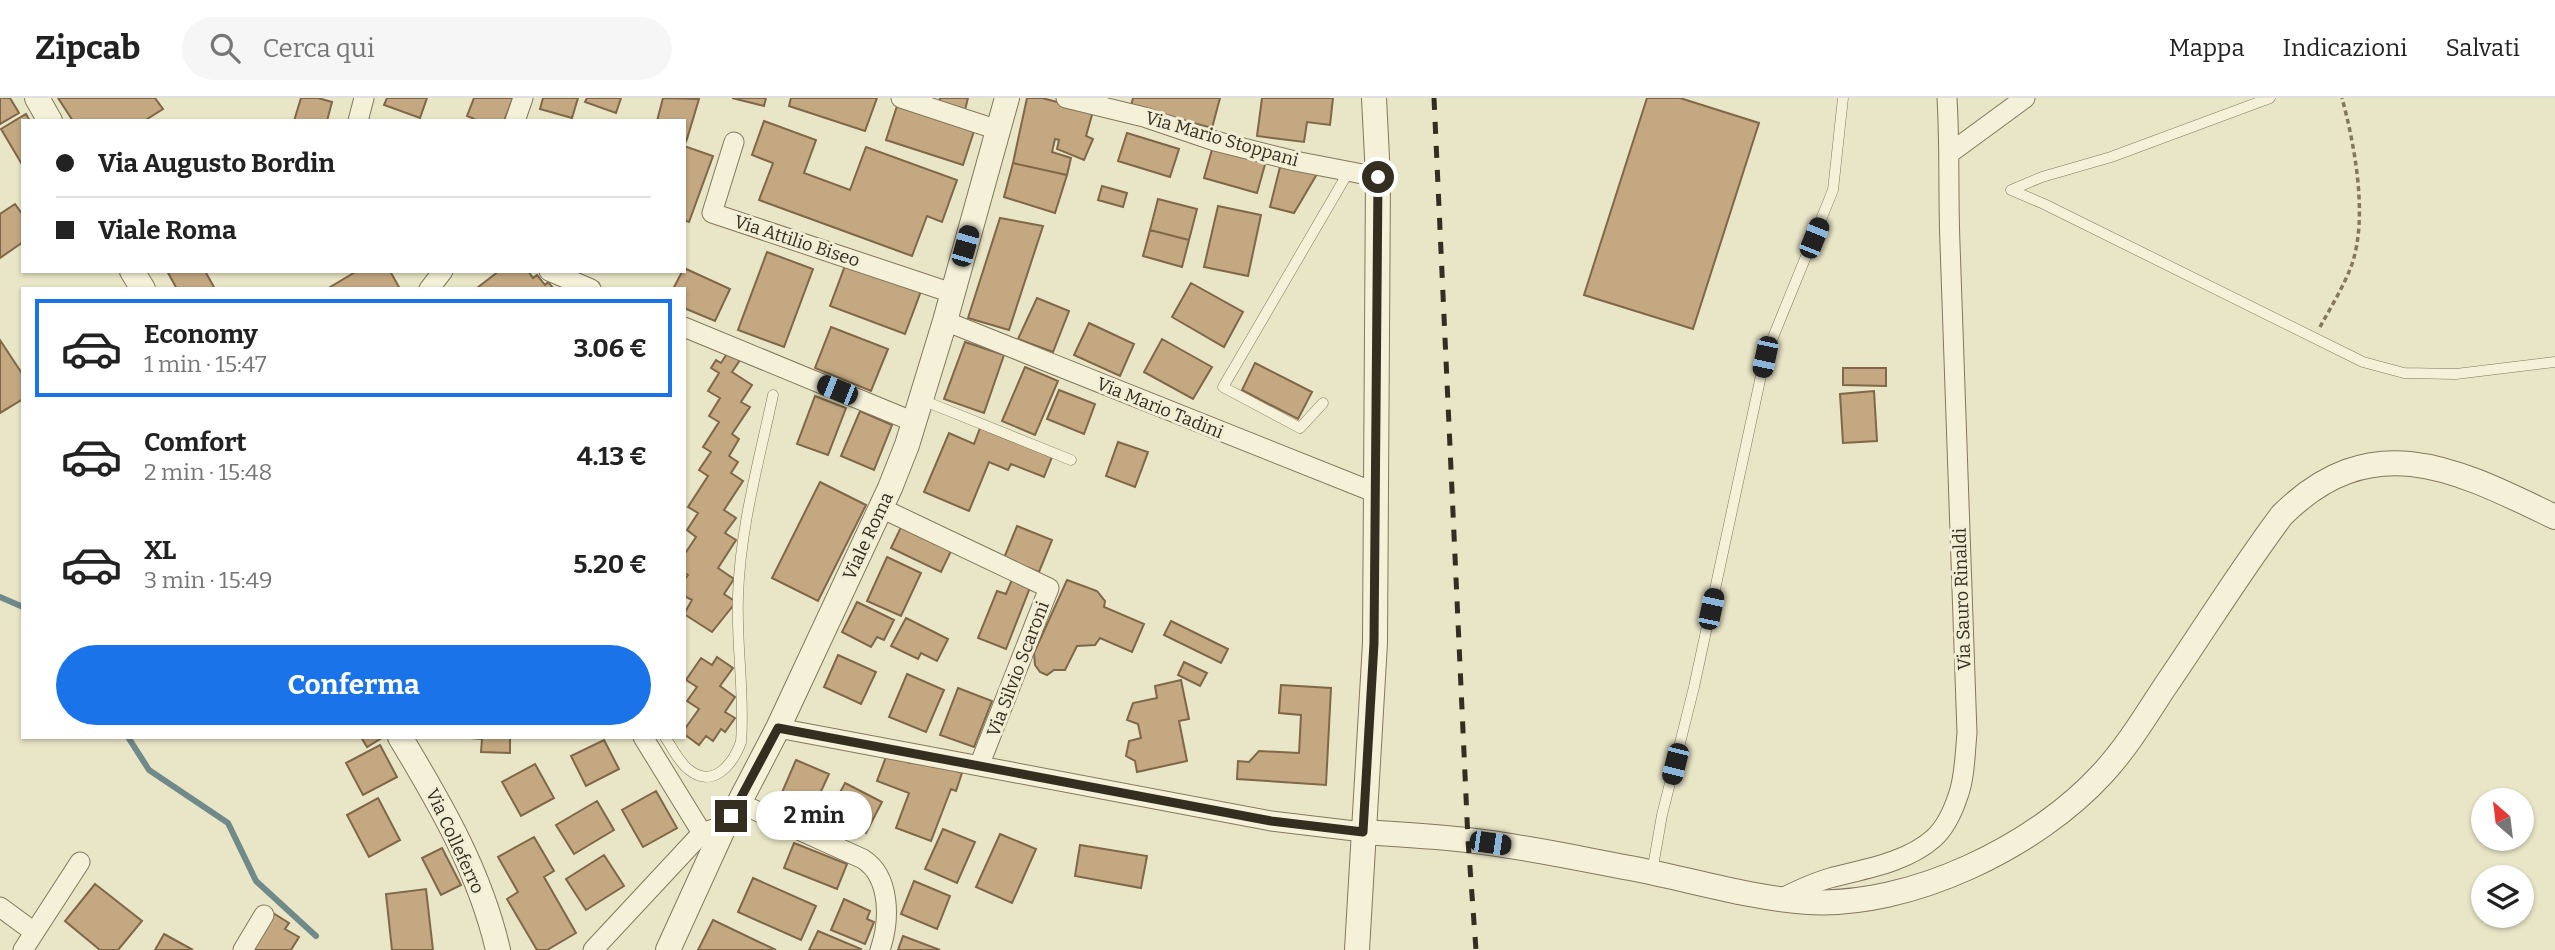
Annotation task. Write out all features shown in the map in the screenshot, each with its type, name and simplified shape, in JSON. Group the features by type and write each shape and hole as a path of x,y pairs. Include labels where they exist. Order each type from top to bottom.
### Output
{"street":[{"path":"37,98 49,119"},
{"path":"359,119 364,98"},
{"path":"516,119 523,98"},
{"path":"901,98 998,130"},
{"name":"Viale Roma","path":"668,950 713,829 739,803 778,728 881,508 917,410 945,321 1007,98"},
{"name":"Via Mario Stoppani","path":"1066,98 1144,117 1215,141 1295,161 1378,177"},
{"path":"1357,950 1374,643 1378,177 1374,98"},
{"name":"Via Sauro Rinaldi","path":"1780,899 1810,885 1885,863 1919,848 1942,829 1959,794 1967,733 1947,98"},
{"path":"1950,153 2025,98"},
{"name":"Via Attilio Biseo","path":"734,142 712,213 952,293"},
{"path":"431,287 441,273"},
{"path":"554,273 586,287"},
{"name":"Via Mario Tadini","path":"945,321 1376,493"},
{"path":"686,328 917,410"},
{"path":"778,728 1271,821 1363,832 1468,840 1652,872 1780,899 1842,901 1928,883 1986,860 2073,802 2121,751 2282,515 2310,490 2337,476 2385,464 2426,465 2481,482 2555,517"},
{"name":"Via Silvio Scaroni","path":"881,508 1049,588 979,766"},
{"name":"Via Colleferro","path":"401,739 461,844 481,892 498,950"},
{"path":"593,950 713,829 645,739"},
{"path":"739,803 863,859 876,869 883,885 885,919 880,950"},
{"path":"23,950 80,862"},
{"path":"0,907 34,932"},
{"path":"243,950 264,915"}],"lane":[{"path":"1652,872 1662,815 1694,687 1765,357 1833,190 1843,98"},
{"path":"2270,98 2111,157 2042,177 2011,190 2363,362 2404,373 2456,374 2555,362"},
{"path":"1324,403 1300,428 1223,387 1349,171"},
{"path":"667,739 686,768 697,775 709,776 722,772 732,764 741,742 737,598 740,562 773,395"},
{"path":"917,410 1071,460"}],"path":[{"path":"2313,339 2352,264 2361,219 2356,170 2342,98"}],"building":[{"path":"0,98 10,98 19,113 0,124"},
{"path":"58,98 155,98 163,109 147,119 72,119"},
{"path":"301,98 318,98 332,102 328,119 295,119"},
{"path":"387,98 427,98 420,118 384,105"},
{"path":"474,98 513,98 505,119 474,119 467,116"},
{"path":"543,98 578,98 572,118 540,109"},
{"path":"587,98 621,98 616,113 585,102"},
{"path":"663,98 699,99 687,139 686,119 658,119"},
{"path":"732,98 766,98 764,106"},
{"path":"791,98 877,98 865,131 789,106"},
{"path":"940,98 968,98 965,110 939,103"},
{"path":"1027,98 1042,98 1088,110 1092,115 1086,136 1093,139 1084,160 1057,149 1059,140 1055,139 1052,152 1071,158 1067,175 1013,163"},
{"path":"1133,98 1220,98 1212,128 1131,106"},
{"path":"1262,98 1333,98 1330,125 1307,122 1304,142 1257,136"},
{"path":"1647,98 1680,98 1759,123 1693,329 1584,295"},
{"path":"897,106 974,131 963,165 886,140"},
{"path":"26,114 29,119 21,119 21,163 1,129"},
{"path":"764,121 816,140 804,173 850,190 866,147 957,180 942,222 927,216 912,256 759,200 773,163 752,155"},
{"path":"1127,133 1179,149 1170,177 1118,161"},
{"path":"1213,146 1266,161 1257,193 1204,178"},
{"path":"686,147 713,156 689,222 686,221"},
{"path":"1013,163 1067,175 1055,213 1004,197"},
{"path":"1281,163 1317,174 1294,213 1270,207"},
{"path":"1102,186 1127,193 1123,207 1098,200"},
{"path":"1158,199 1197,209 1189,240 1150,230"},
{"path":"15,204 21,212 21,243 0,258 0,214"},
{"path":"1218,206 1261,215 1248,276 1204,267"},
{"path":"1000,218 1043,226 1009,330 968,318"},
{"path":"1150,230 1189,240 1182,267 1143,256"},
{"path":"767,252 813,269 784,347 738,330"},
{"path":"846,263 921,291 905,334 830,306"},
{"path":"686,269 730,289 715,321 686,309 686,287 674,287 681,273 686,273"},
{"path":"168,273 206,273 214,287 176,287"},
{"path":"354,273 391,273 399,287 330,287"},
{"path":"496,273 529,273 533,278 537,275 545,285 548,282 552,287 478,287"},
{"path":"1191,283 1243,312 1224,347 1172,317"},
{"path":"1037,298 1069,311 1053,352 1018,339"},
{"path":"1089,323 1134,344 1120,376 1074,355"},
{"path":"831,327 888,349 871,391 815,368"},
{"path":"1162,339 1212,367 1193,399 1144,372"},
{"path":"0,340 21,372 21,400 0,413"},
{"path":"965,342 1004,355 984,413 944,399"},
{"path":"728,352 740,360 732,372 752,385 741,402 750,407 732,434 739,439 729,456 738,462 731,473 743,481 724,510 736,518 725,533 736,540 718,568 734,579 724,594 736,602 712,632 686,615 692,600 686,597 686,552 696,537 687,530 698,513 688,507 708,476 699,470 711,452 703,447 719,422 709,416 720,398 708,391 719,373 711,368 716,360 721,363"},
{"path":"1255,363 1312,392 1298,419 1242,390"},
{"path":"1025,367 1058,381 1035,435 1002,421"},
{"path":"1843,368 1886,368 1886,386 1843,385"},
{"path":"1059,390 1095,404 1084,434 1047,419"},
{"path":"1874,391 1877,441 1843,443 1840,394"},
{"path":"815,396 846,408 828,455 797,444"},
{"path":"860,411 892,425 874,470 841,456"},
{"path":"980,428 1052,457 1044,477 1011,464 1008,470 989,462 969,511 924,492 949,433 974,444"},
{"path":"1118,442 1148,452 1135,487 1106,476"},
{"path":"820,482 866,505 818,601 772,578"},
{"path":"902,525 952,549 941,572 891,548"},
{"path":"1017,526 1052,540 1039,572 1004,558"},
{"path":"887,557 921,573 901,616 867,601"},
{"path":"1013,577 1031,585 1006,649 978,638 997,591 1006,594"},
{"path":"1067,580 1097,591 1105,601 1104,607 1144,624 1132,652 1100,638 1095,645 1077,646 1065,670 1054,670 1047,675 1040,672 1035,665 1034,653"},
{"path":"857,602 894,620 884,640 877,637 871,647 842,632"},
{"path":"906,618 948,639 937,661 921,653 918,659 891,646"},
{"path":"1171,621 1228,649 1221,663 1164,635"},
{"path":"838,655 876,672 861,704 824,687"},
{"path":"717,657 733,668 720,686 735,697 725,712 735,718 725,732 721,729 713,741 706,736 699,745 686,735 686,727 699,709 687,701 697,687 686,680 701,658 712,665"},
{"path":"1184,662 1207,673 1200,686 1178,675"},
{"path":"907,674 944,690 926,732 889,717"},
{"path":"1181,680 1189,719 1179,721 1187,761 1137,772 1135,761 1126,756 1129,741 1141,738 1138,724 1127,720 1133,703 1157,698 1155,686"},
{"path":"1281,685 1331,688 1326,785 1237,779 1238,761 1249,762 1259,751 1299,753 1301,715 1279,713"},
{"path":"958,688 992,701 974,747 940,735"},
{"path":"362,739 380,739 367,747"},
{"path":"482,739 510,739 510,753 481,752"},
{"path":"604,740 619,769 586,786 571,756"},
{"path":"380,745 397,777 363,795 346,763"},
{"path":"887,754 910,763 912,760 928,762 962,773 956,791 951,789 931,841 896,828 909,793 877,781"},
{"path":"796,760 829,774 812,811 780,797"},
{"path":"535,764 554,798 521,816 502,782"},
{"path":"845,783 882,802 866,833 829,813"},
{"path":"656,791 677,828 643,847 622,810"},
{"path":"378,798 400,840 369,857 347,815"},
{"path":"597,801 614,830 574,854 556,825"},
{"path":"943,829 975,842 957,883 925,869"},
{"path":"1000,834 1036,849 1012,903 976,887"},
{"path":"534,837 554,871 544,877 576,933 547,950 537,950 507,899 518,892 498,857"},
{"path":"794,843 847,864 837,889 784,868"},
{"path":"1080,845 1147,856 1141,888 1075,876"},
{"path":"442,848 461,885 441,895 422,858"},
{"path":"604,855 624,886 586,910 566,879"},
{"path":"753,878 816,906 801,940 738,912"},
{"path":"914,881 950,896 937,929 901,914"},
{"path":"95,884 142,921 118,950 100,950 65,921"},
{"path":"426,889 433,950 392,950 386,894"},
{"path":"844,899 870,911 867,919 874,922 865,944 831,930"},
{"path":"273,913 289,923 285,929 299,937 291,950 250,950"},
{"path":"713,920 776,950 698,950"},
{"path":"818,931 861,949 809,950"},
{"path":"164,934 193,950 155,950"},
{"path":"903,936 940,950 898,950"}],"waterway":[{"path":"0,597 21,606"},
{"path":"129,739 149,770 228,823 256,881 316,936"}],"railway":[{"path":"1434,98 1468,840 1476,950"}],"route":[{"path":"731,816 778,728 1271,821 1363,832 1374,643 1378,177"}]}
